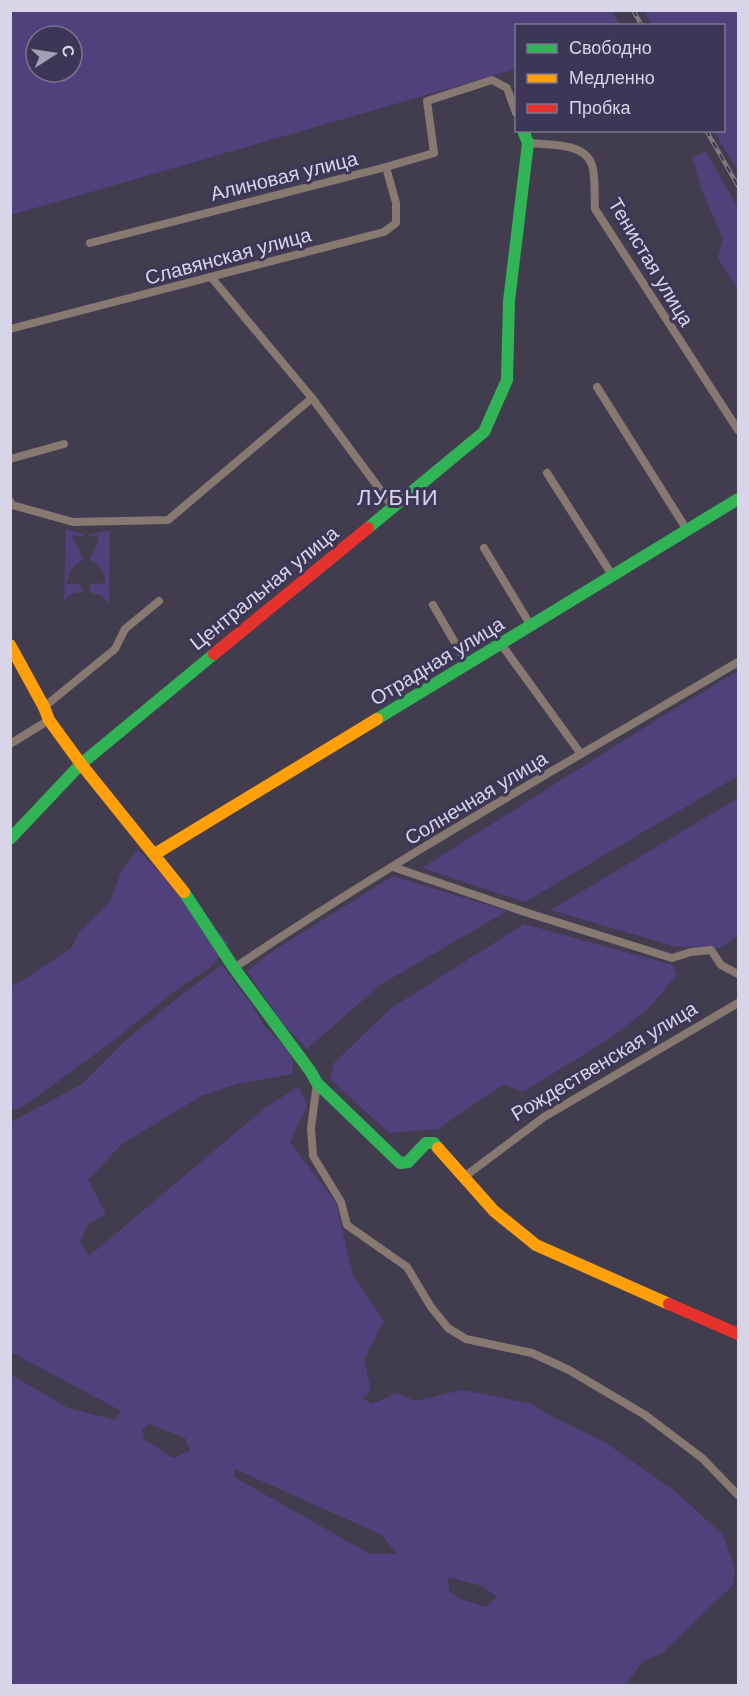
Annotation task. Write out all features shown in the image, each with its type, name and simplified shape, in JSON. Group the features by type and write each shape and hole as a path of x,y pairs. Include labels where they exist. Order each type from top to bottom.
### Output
{"street":[{"name":"Алиновая улица","path":"90,243 434,153 427,101 492,80 507,88 515,110"},
{"name":"Центральная улица","path":"10,838 81,764 484,432 507,380 508,301 528,143 524,132"},
{"name":"Тенистая улица","path":"528,143 576,149 587,157 592,165 595,209 738,430"},
{"name":"Славянская улица","path":"10,329 384,232 396,223 396,203 387,167"},
{"path":"211,277 312,398 393,507"},
{"path":"597,387 687,530"},
{"path":"11,503 73,522 168,520 312,398"},
{"path":"10,459 64,444"},
{"path":"547,474 612,575"},
{"name":"Отрадная улица","path":"155,854 738,499"},
{"path":"484,549 531,626"},
{"path":"44,707 115,649 125,629 159,601"},
{"path":"433,604 468,665"},
{"path":"10,645 49,720 81,764 177,882 234,968 317,1083 400,1163 408,1162 426,1143 434,1143 501,1218 536,1245 738,1334"},
{"path":"501,645 581,754"},
{"name":"Солнечная улица","path":"234,968 393,867 738,662"},
{"path":"10,744 49,720"},
{"path":"393,867 528,913 672,958 691,952 711,950 722,964 738,974"},
{"name":"Рождественская улица","path":"464,1177 544,1117 738,1003"},
{"path":"317,1083 311,1128 313,1156 341,1202 347,1225 407,1267 431,1307 448,1328 466,1340 532,1353 569,1370 645,1415 702,1458 738,1495"}],"shaded area":[{"path":"611,10 619,24 515,24 515,69 11,215 11,11"},
{"path":"643,11 738,11 738,171 715,132 725,132 725,24 651,24"},
{"path":"706,152 738,208 738,289 718,258 723,239 703,193 692,157"},
{"path":"66,529 83,534 83,537 72,535 83,559 71,569 66,584 80,584 83,592 73,593 64,600"},
{"path":"110,531 109,604 103,596 89,592 91,584 106,583 100,569 89,559 97,545 99,535 89,537 89,534"},
{"path":"738,671 738,776 525,902 422,868 661,717"},
{"path":"738,798 738,935 720,948 673,946 551,910"},
{"path":"138,850 229,943 211,967 179,988 109,1044 21,1108 11,1110 10,986 71,948 79,932 110,902 122,869"},
{"path":"393,876 507,911 380,985 307,1049 285,1026 247,972 265,956"},
{"path":"524,924 673,965 676,976 647,1010 609,1039 523,1092 504,1084 438,1129 389,1133 330,1079 334,1063 390,1009"},
{"path":"222,965 252,1005 265,1027 287,1049 293,1061 292,1074 237,1084 201,1096 122,1144 88,1180 106,1214 88,1224 80,1242 89,1256 265,1108 299,1086 307,1106 290,1142 336,1203 353,1275 384,1321 364,1359 371,1391 362,1398 372,1404 397,1393 415,1401 462,1390 532,1404 551,1416 603,1441 675,1491 723,1535 735,1568 733,1585 662,1653 642,1662 625,1685 11,1685 10,1374 68,1408 115,1420 121,1411 13,1353 11,1354 11,1122 82,1084 126,1040","holes":["149,1424 185,1438 190,1451 173,1458 144,1439 142,1429","235,1469 382,1535 397,1554 370,1554 234,1477","447,1577 482,1586 497,1597 486,1607 460,1599 450,1592"]}],"railway":[{"path":"633,10 641,24"},
{"path":"707,132 738,186"}],"traffic: fast":[{"path":"368,528 484,432 507,380 509,301 528,143 524,132"},
{"path":"377,719 738,499"},
{"path":"10,839 81,764 214,654"},
{"path":"184,892 234,968 317,1083 400,1163 408,1162 426,1143 434,1143 438,1148"}],"traffic: slow":[{"path":"10,645 49,720 81,764 184,892"},
{"path":"155,854 377,719"},
{"path":"438,1148 494,1211 536,1245 669,1304"}],"traffic: jam":[{"path":"214,654 368,528"},
{"path":"669,1304 738,1334"}],"district":[{"name":"ЛУБНИ","path":"398,497"}]}
